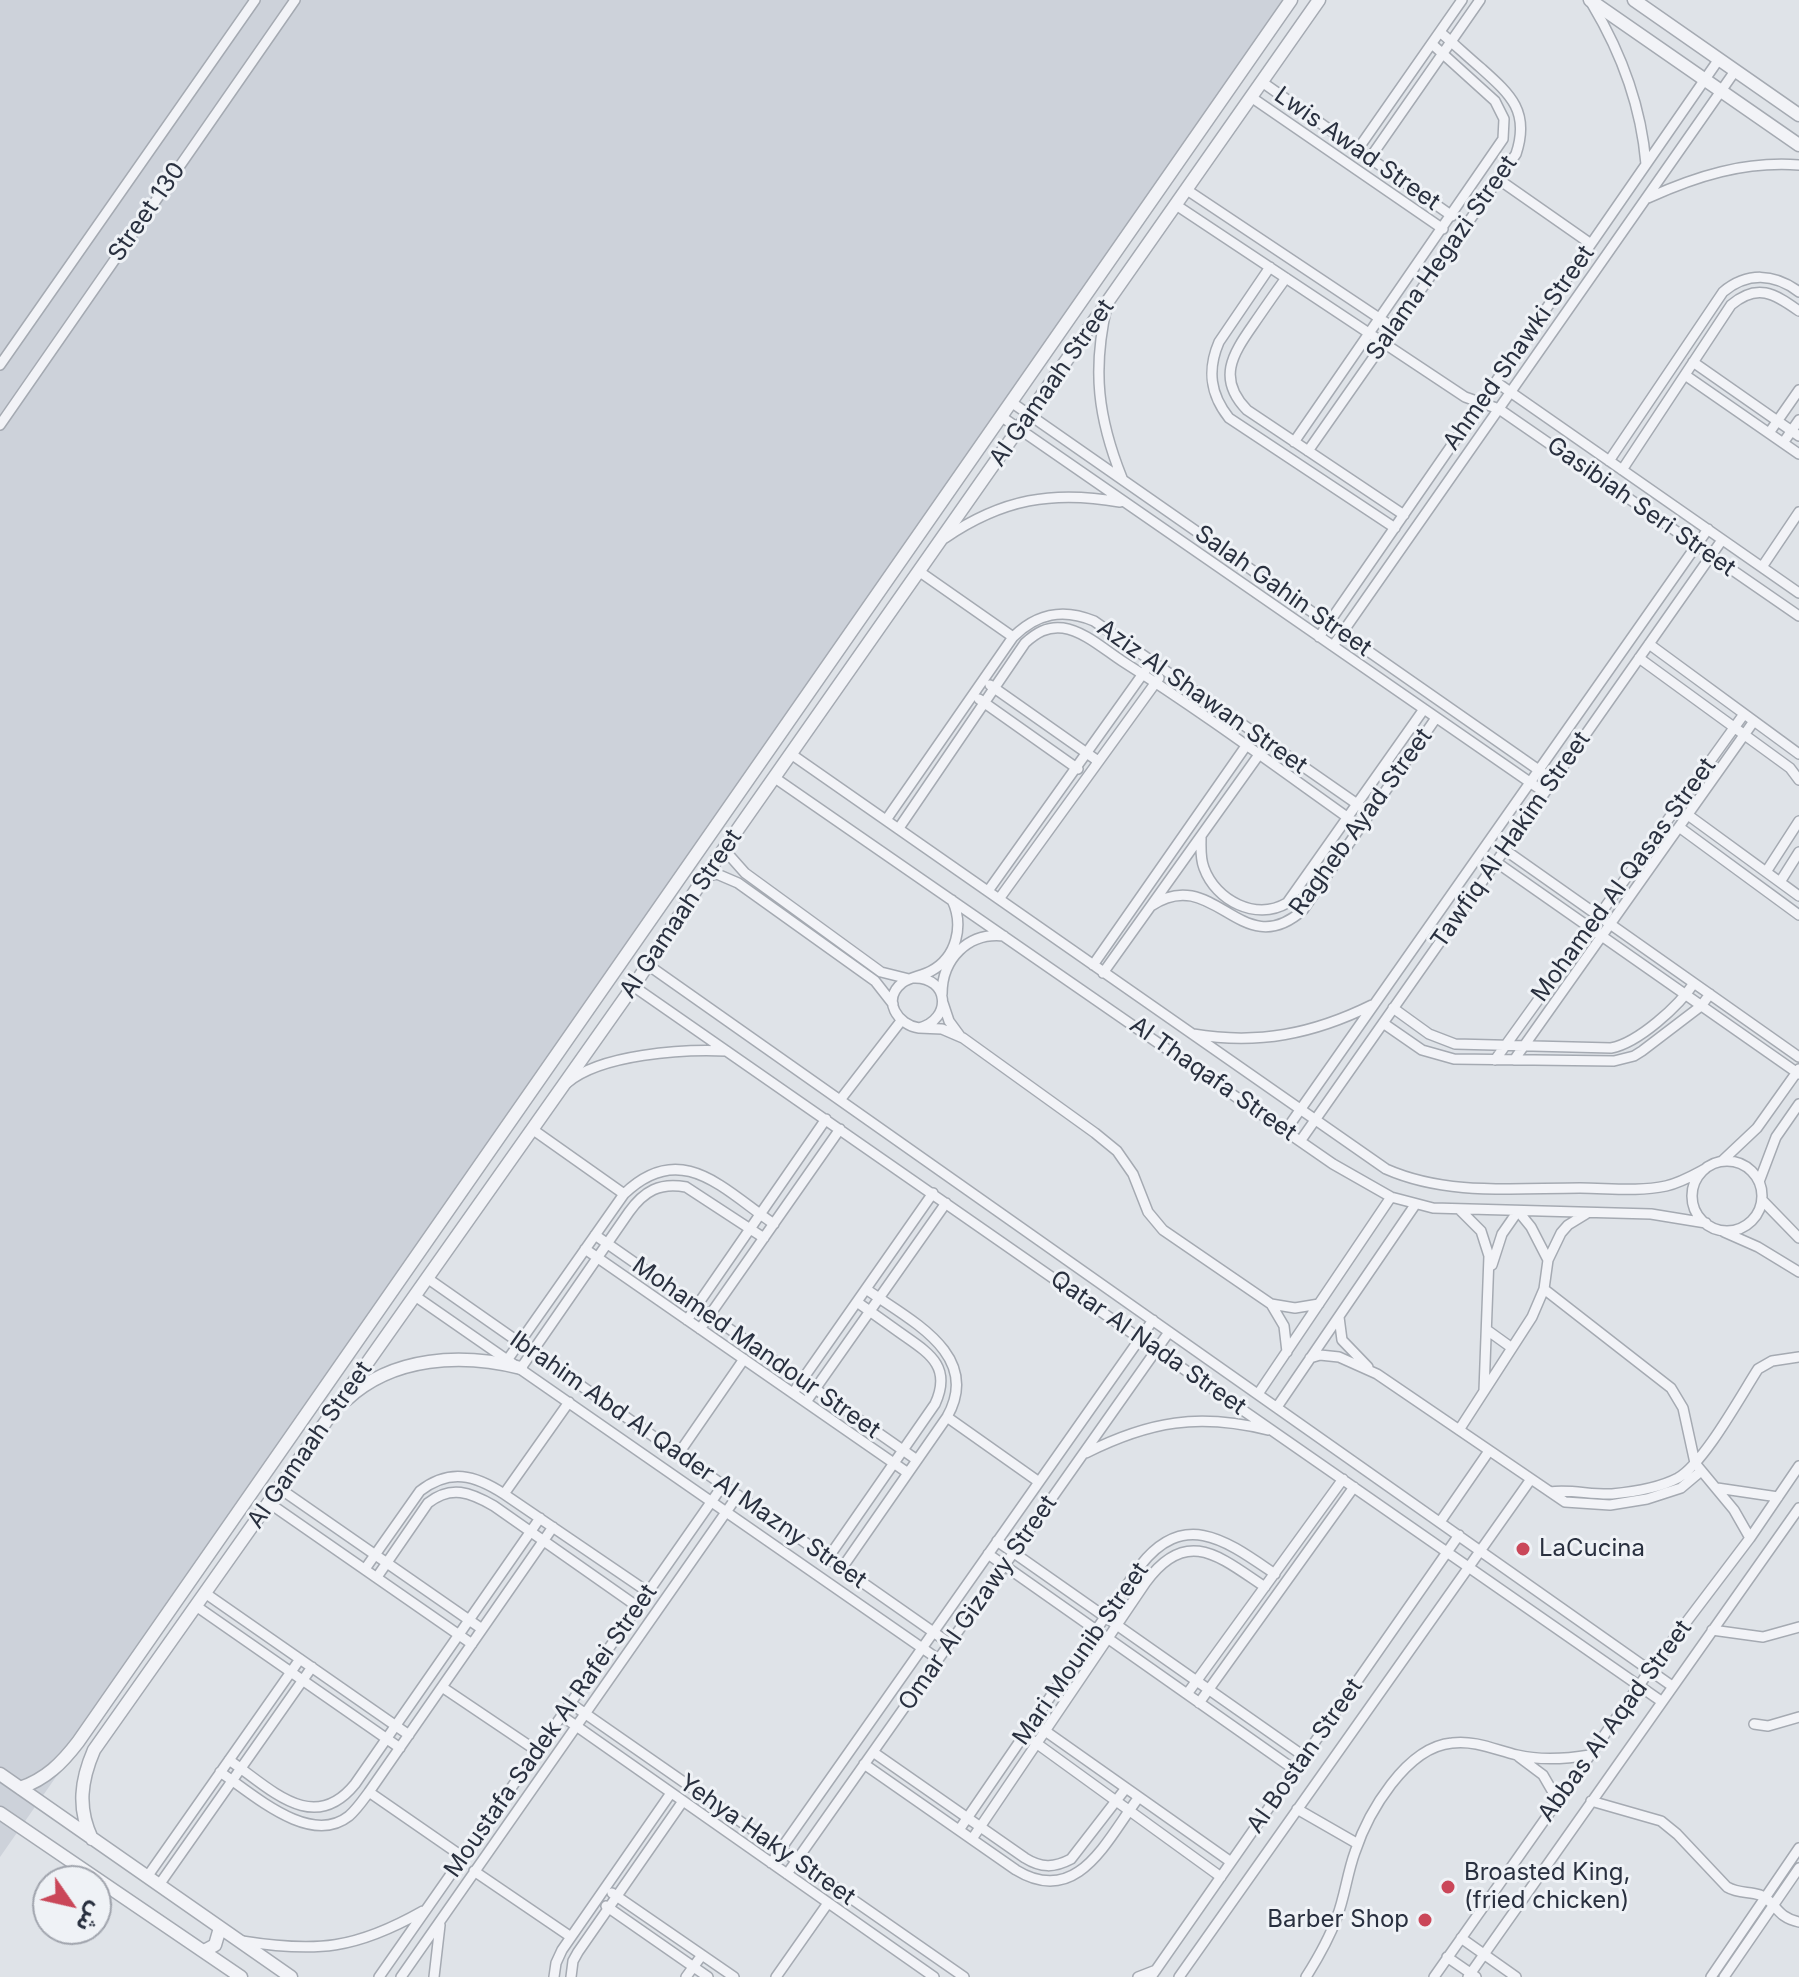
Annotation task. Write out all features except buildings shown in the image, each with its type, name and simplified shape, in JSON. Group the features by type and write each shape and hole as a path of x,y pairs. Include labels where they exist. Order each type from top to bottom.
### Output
{"street":[{"name":"Street 130","path":"0,365 255,0"},
{"name":"Street 130","path":"0,425 295,0"},
{"name":"Al Gamaah Street","path":"20,1788 59,1766 113,1692 1291,0"},
{"name":"Al Gamaah Street","path":"92,1839 84,1823 81,1804 87,1767 94,1750 648,965 703,879 1319,0"},
{"path":"1358,149 1462,0"},
{"path":"1370,158 1480,0"},
{"path":"1590,0 1799,145"},
{"path":"1590,0 1610,33 1625,68 1637,104 1646,164"},
{"path":"1634,0 1799,115"},
{"name":"Salama Hegazi Street","path":"1308,451 1516,154 1520,141 1520,115 1507,92 1440,32"},
{"path":"1432,44 1443,53"},
{"name":"Salama Hegazi Street","path":"1294,442 1499,148 1505,129 1504,119 1495,101 1443,53"},
{"name":"Ahmed Shawki Street","path":"1319,637 1719,59"},
{"name":"Ahmed Shawki Street","path":"1333,646 1735,71"},
{"name":"Lwis Awad Street","path":"1262,82 1452,216"},
{"name":"Lwis Awad Street","path":"1251,97 1443,229"},
{"path":"1645,199 1725,169 1753,165 1799,165"},
{"path":"1498,179 1591,244"},
{"path":"1187,190 1394,328"},
{"name":"Gasibiah Seri Street","path":"1176,205 1465,397 1499,409 1799,616"},
{"path":"1431,246 1445,256"},
{"path":"1270,267 1214,355 1211,382 1215,395 1229,418 1395,528"},
{"path":"1609,461 1723,292 1748,278 1765,276 1781,280 1799,292"},
{"path":"1286,278 1237,347 1230,369 1233,392 1247,410 1404,515"},
{"path":"1622,470 1731,305 1740,297 1752,293 1775,295 1799,311"},
{"path":"1108,302 1100,337 1098,373 1106,432 1122,478"},
{"path":"1706,315 1719,324"},
{"path":"1693,362 1795,433"},
{"path":"1685,375 1799,454"},
{"name":"Gasibiah Seri Street","path":"1496,382 1799,593"},
{"path":"1769,433 1799,390"},
{"name":"Salah Gahin Street","path":"1011,402 1553,780"},
{"name":"Salah Gahin Street","path":"1002,417 1544,792"},
{"path":"1783,443 1795,433 1799,420"},
{"path":"942,540 975,518 1011,504 1049,497 1127,503"},
{"path":"1762,567 1799,512"},
{"name":"Tawfiq Al Hakim Street","path":"1286,1130 1708,529"},
{"name":"Tawfiq Al Hakim Street","path":"1301,1140 1722,540"},
{"path":"920,572 1013,637"},
{"name":"Aziz Al Shawan Street","path":"886,820 1013,637 1036,618 1065,613 1094,621 1370,813"},
{"name":"Aziz Al Shawan Street","path":"899,828 1025,643 1036,633 1050,628 1065,628 1079,633 1143,674 1361,827"},
{"path":"1649,644 1799,754"},
{"path":"1639,658 1790,768 1799,780"},
{"path":"988,891 1152,661"},
{"path":"999,899 1164,670"},
{"path":"983,681 1098,761"},
{"path":"973,695 1088,775"},
{"name":"Ragheb Ayad Street","path":"1201,837 1203,867 1219,892 1245,907 1276,910 1295,894 1424,709"},
{"name":"Mohamed Al Qasas Street","path":"1495,1060 1744,714"},
{"name":"Ragheb Ayad Street","path":"1151,906 1176,894 1190,894 1259,927 1275,927 1291,921 1303,910 1436,718"},
{"name":"Mohamed Al Qasas Street","path":"1514,1060 1754,721"},
{"path":"1093,965 1255,733"},
{"path":"1103,973 1268,742"},
{"name":"Al Thaqafa Street","path":"791,754 1386,1169 1417,1181 1442,1186 1647,1188 1678,1183 1705,1169"},
{"name":"Al Thaqafa Street","path":"775,778 1342,1170 1391,1197 1415,1205 1459,1209 1665,1215 1706,1223"},
{"path":"1688,815 1799,896"},
{"path":"1766,872 1799,821"},
{"path":"1679,827 1799,915"},
{"path":"728,844 729,855 745,873 881,972 932,982 949,1021 963,1038"},
{"path":"1505,850 1799,1057"},
{"path":"1778,899 1799,852"},
{"path":"1496,862 1798,1072 1757,1128 1721,1162 1705,1169 1694,1185 1693,1195 1699,1216 1706,1223 1758,1247 1799,1272"},
{"path":"687,868 703,879 717,874 738,883 875,981 893,1004 901,1021 919,1028 942,1029 963,1038 1117,1151 1133,1174 1148,1212 1163,1230 1271,1304 1295,1308 1319,1304"},
{"path":"893,1004 897,989 911,978 937,968 953,948 958,924 952,900"},
{"path":"919,1028 937,1019 945,971 961,948 985,937 1005,936"},
{"name":"Qatar Al Nada Street","path":"648,965 1672,1686"},
{"path":"1393,1008 1442,1041 1464,1045 1611,1048 1627,1044 1686,995 1694,983"},
{"name":"Qatar Al Nada Street","path":"633,986 1661,1701"},
{"path":"1383,1023 1432,1054 1454,1059 1625,1059 1642,1051 1701,1006 1710,994"},
{"path":"1188,1033 1220,1039 1284,1037 1315,1029 1375,1003"},
{"path":"840,1100 901,1021"},
{"path":"559,1091 571,1080 629,1059 673,1051 728,1051"},
{"path":"1759,1182 1776,1137 1799,1104"},
{"path":"687,1320 826,1119"},
{"path":"532,1129 624,1194"},
{"path":"700,1329 840,1129"},
{"path":"1717,1229 1727,1231 1746,1225 1759,1210 1762,1200 1759,1182 1748,1168 1740,1163 1721,1162"},
{"path":"508,1359 624,1194 646,1176 660,1170 676,1169 705,1177 774,1224"},
{"path":"330,1416 365,1385 418,1363 456,1358 521,1368 637,1201 659,1186 673,1185 698,1193 764,1238"},
{"path":"793,1393 933,1193"},
{"path":"1258,1394 1391,1197"},
{"path":"1762,1200 1799,1238"},
{"path":"806,1402 946,1203"},
{"path":"1277,1407 1415,1205"},
{"path":"1459,1209 1477,1225 1488,1250 1490,1272 1484,1392"},
{"path":"1490,1272 1499,1241 1518,1211 1531,1227 1548,1260"},
{"path":"1459,1430 1532,1317 1544,1289 1548,1260 1561,1233 1588,1213"},
{"name":"Mohamed Mandour Street","path":"595,1235 917,1460"},
{"name":"Mohamed Mandour Street","path":"585,1249 908,1473"},
{"name":"Ibrahim Abd Al Qader Al Mazny Street","path":"427,1278 949,1643"},
{"path":"842,1568 947,1417 953,1407 957,1384 952,1361 939,1342 866,1289"},
{"path":"1544,1289 1671,1388 1683,1408 1698,1468 1717,1488 1750,1538"},
{"name":"Ibrahim Abd Al Qader Al Mazny Street","path":"415,1296 938,1659"},
{"path":"828,1558 940,1393 939,1369 934,1358 857,1302"},
{"path":"1271,1304 1284,1326 1287,1352"},
{"path":"1339,1317 1342,1340 1377,1374 1559,1501 1572,1504 1628,1503 1681,1488 1698,1468 1758,1369 1772,1361 1799,1357"},
{"name":"Omar Al Gizawy Street","path":"771,1863 1153,1320"},
{"path":"1487,1330 1512,1348"},
{"name":"Omar Al Gizawy Street","path":"787,1874 1169,1332"},
{"path":"1310,1358 1320,1355 1339,1357 1377,1374"},
{"path":"679,1453 744,1359"},
{"path":"504,1494 569,1402"},
{"path":"947,1417 1039,1482"},
{"path":"1083,1454 1114,1439 1164,1423 1205,1420 1275,1432"},
{"path":"1440,1522 1489,1451"},
{"name":"Abbas Al Aqad Street","path":"1434,1977 1650,1670 1750,1538 1799,1466"},
{"path":"365,1569 410,1503 432,1482 459,1475 473,1477 504,1494 648,1592"},
{"path":"1187,1694 1343,1479"},
{"name":"Al Bostan Street","path":"1179,1977 1531,1479"},
{"name":"Moustafa Sadek Al Rafei Street","path":"379,1977 723,1485"},
{"path":"1199,1703 1354,1487"},
{"path":"279,1488 482,1629"},
{"path":"1717,1488 1778,1497"},
{"path":"377,1577 428,1503 447,1492 468,1492 638,1607"},
{"name":"Moustafa Sadek Al Rafei Street","path":"401,1977 738,1495"},
{"path":"269,1503 472,1644"},
{"name":"Abbas Al Aqad Street","path":"1472,1976 1484,1954 1799,1508"},
{"path":"229,1760 302,1807 326,1807 346,1795 540,1518"},
{"path":"220,1772 283,1813 308,1825 335,1823 349,1816 369,1792 553,1527"},
{"name":"Mari Mounib Street","path":"959,1830 1150,1553 1172,1539 1198,1534 1223,1540 1275,1574"},
{"name":"Al Bostan Street","path":"1153,1974 1459,1535"},
{"path":"997,1541 1305,1757"},
{"name":"Mari Mounib Street","path":"972,1839 1155,1571 1173,1555 1184,1551 1209,1552 1265,1587"},
{"path":"988,1554 1295,1770"},
{"path":"205,1593 409,1735"},
{"path":"196,1606 400,1748"},
{"path":"1712,1630 1763,1637 1799,1627"},
{"path":"147,1877 300,1659"},
{"path":"159,1885 312,1667"},
{"path":"442,1687 537,1751"},
{"path":"113,1692 127,1704"},
{"name":"Yehya Haky Street","path":"570,1703 964,1977"},
{"name":"Yehya Haky Street","path":"562,1716 934,1977"},
{"path":"1754,1724 1768,1726 1799,1717"},
{"path":"1034,1722 1231,1862"},
{"path":"1025,1735 1221,1877"},
{"path":"1306,1977 1334,1924 1358,1844 1401,1772 1415,1758 1431,1748 1450,1743 1470,1743 1516,1755 1553,1759 1590,1755"},
{"path":"873,1752 1036,1864 1048,1867 1060,1865 1080,1850 1126,1788"},
{"path":"1516,1755 1543,1775 1558,1801"},
{"path":"864,1764 1027,1877 1052,1883 1064,1881 1086,1868 1139,1797"},
{"path":"0,1774 291,1977"},
{"path":"369,1792 463,1857"},
{"path":"554,1977 556,1963 571,1937 671,1793"},
{"path":"571,1977 573,1961 683,1801"},
{"path":"1591,1801 1661,1821 1727,1887 1769,1902 1782,1916 1799,1922"},
{"path":"1297,1809 1358,1844"},
{"path":"0,1813 241,1977"},
{"path":"1727,1974 1799,1848"},
{"path":"1711,1977 1799,1868"},
{"path":"474,1871 571,1937"},
{"path":"605,1887 734,1977"},
{"path":"596,1900 707,1977 716,1964"},
{"path":"776,1977 828,1903"},
{"path":"239,1941 282,1948 329,1947 374,1936 426,1910"},
{"path":"434,1977 441,1920"},
{"path":"204,1951 215,1945 220,1928"},
{"path":"1461,1938 1516,1977"},
{"path":"686,1977 702,1955"},
{"path":"1447,1957 1472,1976"},
{"path":"1188,1965 1192,1977"},
{"path":"1138,1977 1153,1974"}],"shaded area":[{"path":"0,0 1297,0 0,1857"}],"place":[{"name":"LaCucina","path":"1523,1549"},
{"name":"Broasted King, (fried chicken)","path":"1448,1887"},
{"name":"Barber Shop","path":"1425,1920"}]}
